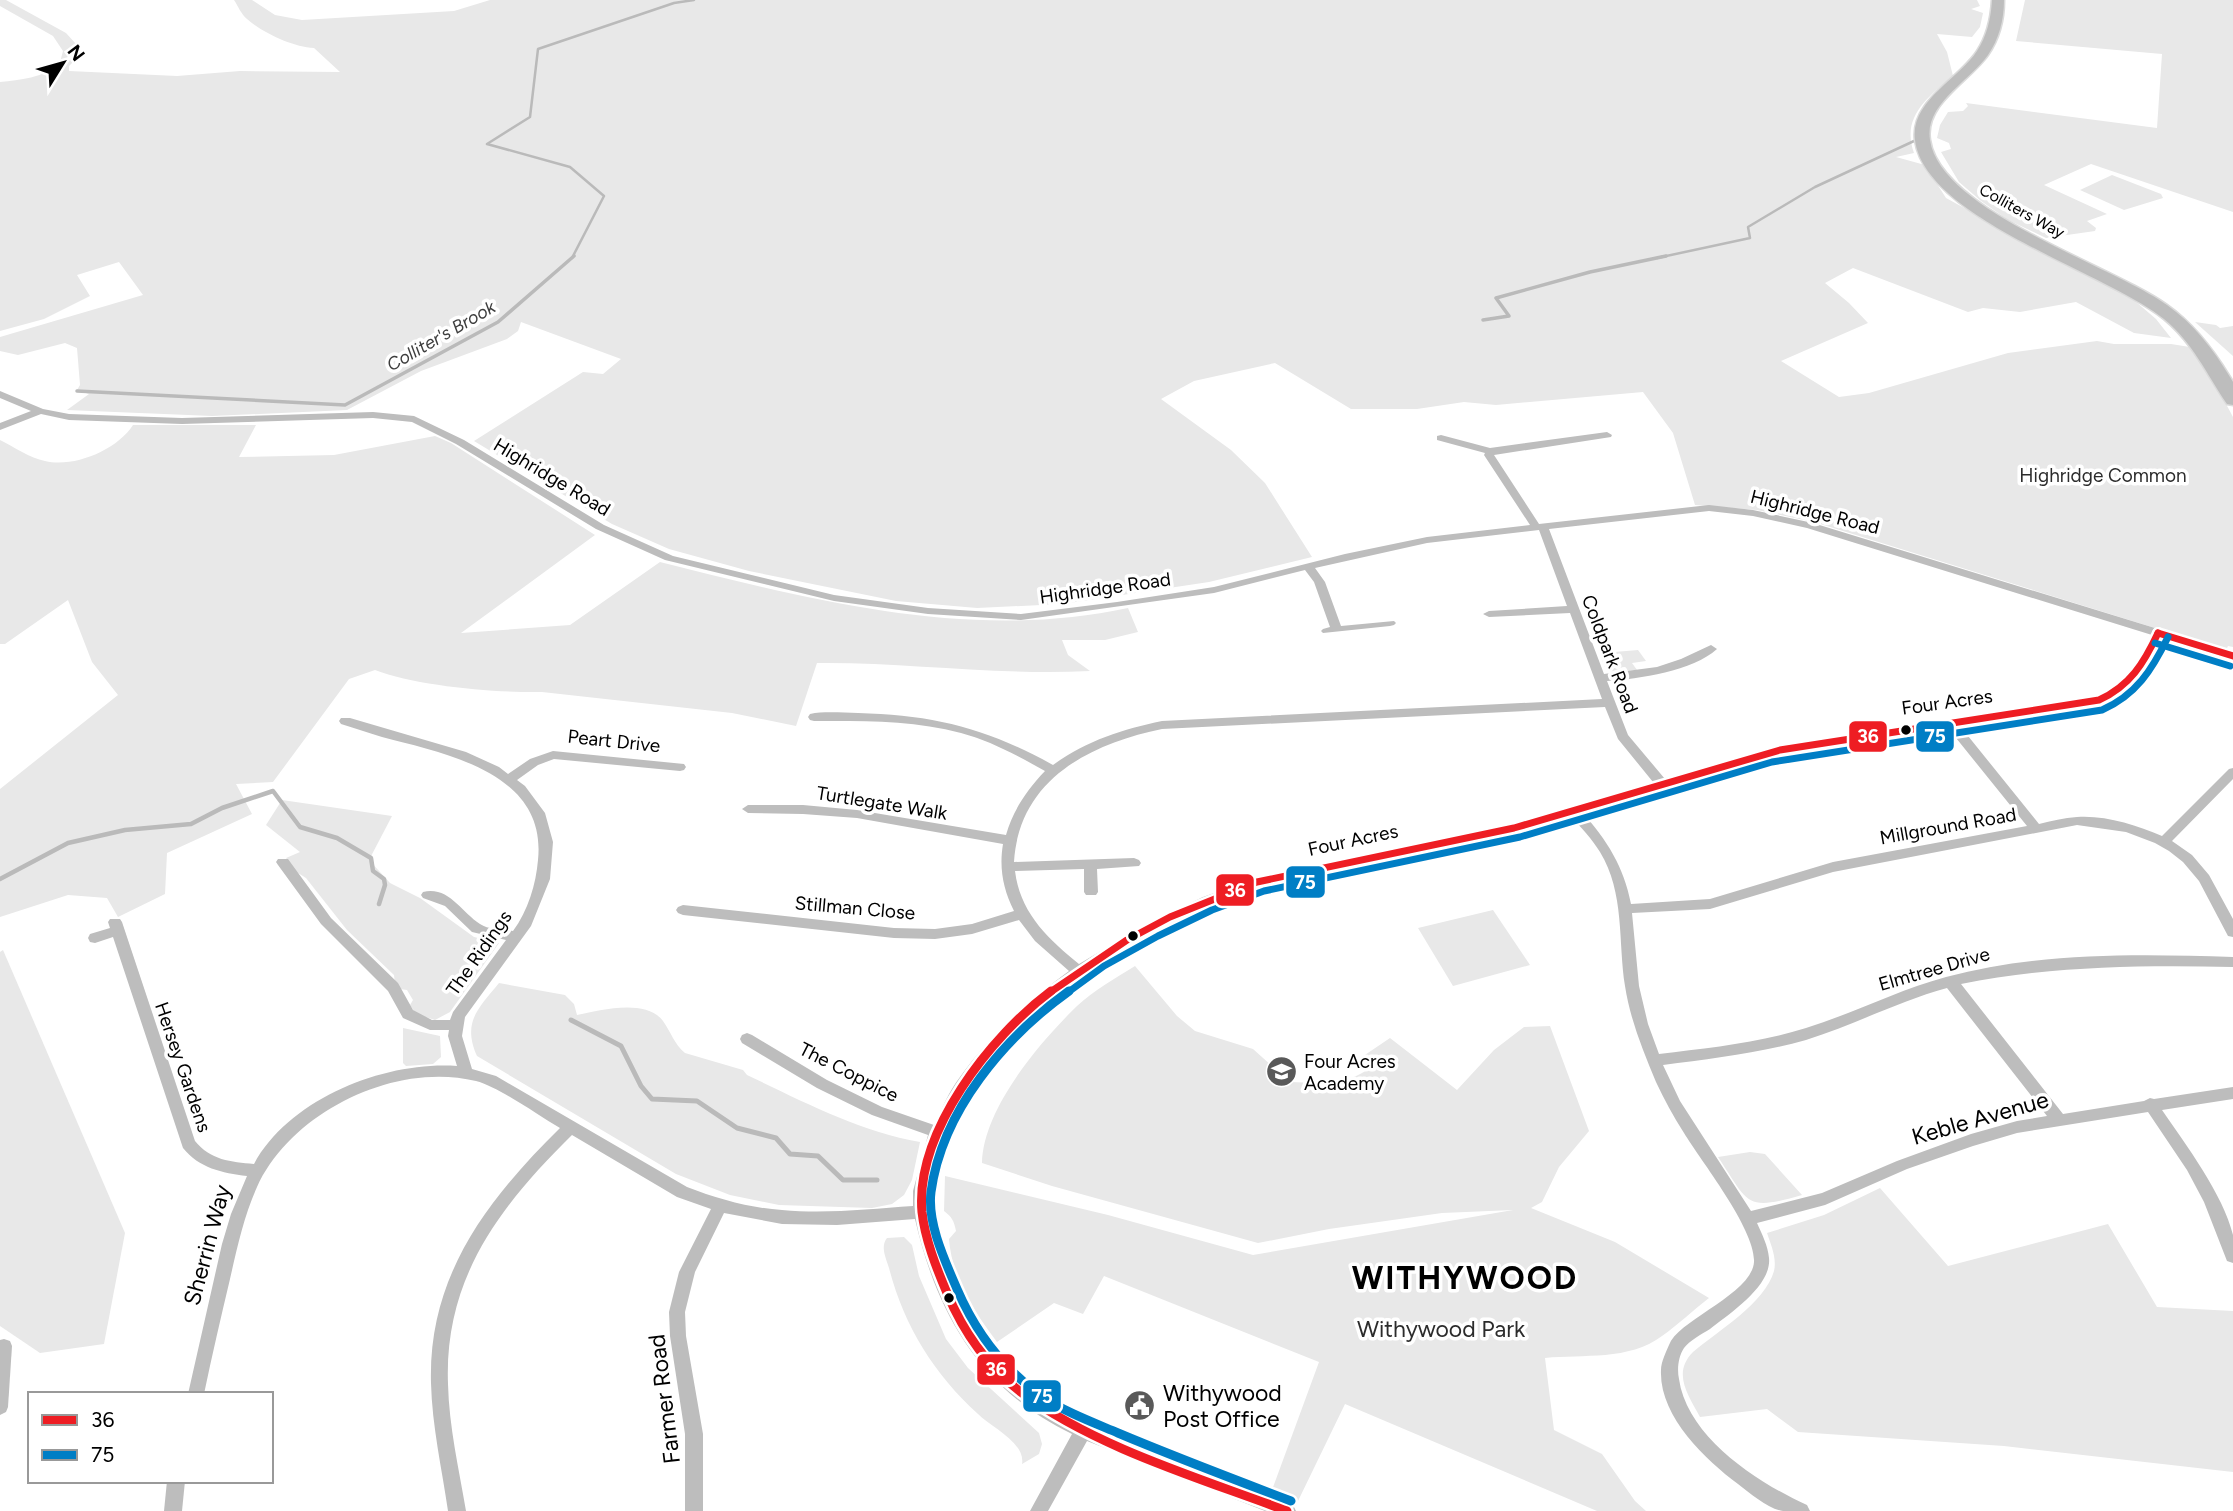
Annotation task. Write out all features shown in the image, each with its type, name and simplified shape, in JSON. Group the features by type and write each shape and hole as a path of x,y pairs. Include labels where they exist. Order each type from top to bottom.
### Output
{"highway":[{"name":"Colliters Way","path":"1998,0 1995,22 1983,52 1928,114 1922,136 1926,152 1936,170 1948,185 1981,212 2126,286 2161,309 2188,331 2227,375 2233,400"}],"street":[{"name":"Highridge Road","path":"0,394 40,411 69,417 182,421 373,415 414,419 460,442 538,492 600,527 669,558 834,598 928,611 1021,617 1054,613 1213,590 1427,540 1691,509 1730,509 1763,514 1845,536 2233,656"},
{"path":"0,426 40,411"},
{"path":"1441,438 1490,451 1607,435"},
{"name":"Coldpark Road","path":"1490,451 1489,455 1540,527 1622,736 1661,783"},
{"path":"1309,568 1319,582 1332,630 1390,623"},
{"path":"1489,614 1574,609"},
{"name":"Four Acres","path":"1287,1511 1083,1431 1034,1404 1001,1375 972,1341 947,1299 921,1212 921,1192 937,1132 951,1102 982,1060 1016,1022 1078,971 1171,917 1261,881 1517,827 1770,752 2110,696 2134,681 2158,633"},
{"path":"1600,678 1661,670 1697,658 1712,649"},
{"path":"1078,971 1052,950 1022,914 1010,885 1007,867 1010,841 1024,802 1053,770 1109,738 1163,725 1609,703"},
{"path":"814,717 890,717 940,722 989,736 1053,770"},
{"name":"The Ridings","path":"345,721 448,748 509,779 523,791 540,813 547,843 546,862 533,908 458,1017 458,1050 466,1073"},
{"path":"1951,723 2036,830"},
{"name":"Peart Drive","path":"509,779 534,762 554,755 680,767"},
{"path":"2163,842 2233,772"},
{"name":"Turtlegate Walk","path":"748,809 797,802 949,833 1010,841"},
{"path":"1573,811 1610,857 1618,875 1625,909 1632,986 1654,1060 1682,1121 1747,1219 1760,1247 1761,1269 1750,1285 1677,1344 1670,1356 1668,1379 1676,1403 1695,1431 1727,1468 1801,1511"},
{"name":"Millground Road","path":"1625,909 1710,904 1833,867 2077,821 2128,828 2163,842 2199,871 2233,932"},
{"path":"282,862 326,921 393,987 408,1014 430,1025 456,1025"},
{"path":"1007,867 1134,863"},
{"path":"1090,864 1091,892"},
{"path":"428,895 446,899 473,926 481,930 516,936"},
{"name":"Stillman Close","path":"682,910 894,933 935,934 972,929 1022,914"},
{"name":"Hersey Gardens","path":"95,938 116,926 188,1144 195,1155 222,1167 256,1171"},
{"name":"Elmtree Drive","path":"1654,1060 1736,1051 1778,1042 1907,993 2013,968 2071,961 2233,962"},
{"path":"1950,981 2059,1118"},
{"name":"The Coppice","path":"747,1039 822,1084 877,1111 937,1132"},
{"name":"Sherrin Way","path":"196,1392 233,1228 256,1171 271,1149 317,1109 356,1089 410,1073 466,1073 491,1080 682,1192 719,1206 782,1217 837,1218 921,1212"},
{"name":"Keble Avenue","path":"1747,1219 1825,1199 1902,1165 1970,1140 2059,1118 2233,1093"},
{"path":"2150,1104 2192,1166 2211,1200 2233,1256"},
{"path":"457,1511 440,1393 439,1367 443,1329 453,1287 477,1234 496,1206 571,1126"},
{"name":"Farmer Road","path":"694,1511 694,1434 678,1336 677,1312 687,1272 719,1206"},
{"path":"0,1407 4,1346"},
{"path":"1039,1511 1083,1431"},
{"path":"173,1511 176,1483"}],"green space":[{"name":"Highridge Common","path":"0,0 6,0 66,33 76,44 75,60 69,66 69,71 177,76 240,71 340,72 314,48 288,42 254,24 243,15 234,0 252,0 275,15 302,20 454,11 490,0 1977,0 1980,6 1971,9 1983,13 1980,27 1972,37 1937,34 1947,52 1953,76 1919,109 1911,129 1914,153 1896,157 1925,165 1946,198 2135,301 2156,319 2171,338 2134,333 2076,302 2020,312 1983,308 1968,312 1853,268 1825,283 1868,323 1781,361 1839,397 1869,393 2008,353 2097,341 2114,344 2171,344 2196,348 2233,417 2233,647 2228,646 2226,650 1814,522 1757,510 1695,505 1673,433 1643,392 1496,405 1464,402 1417,409 1351,409 1275,363 1194,381 1161,399 1231,450 1265,483 1312,557 1209,582 1062,604 977,608 896,601 749,571 669,549 612,524 474,441 583,372 603,374 621,359 521,322 518,331 507,339 421,371 347,410 212,416 67,410 89,394 77,390 80,385 77,348 65,343 18,355 0,351 0,337 143,295 119,262 77,275 90,296 44,319 0,331 0,82 53,70 59,66 63,51 53,36 0,6"},
{"path":"2025,0 2233,0 2233,212 2091,164 2044,185 2107,214 2087,221 2096,228 2095,231 2046,238 2008,220 1959,182 1941,152 1951,149 1949,143 1937,138 1940,125 1948,112 1963,111 1968,106 1966,103 2157,128 2162,54 2016,41"},
{"path":"2112,175 2161,194 2163,198 2124,210 2080,190"},
{"path":"2195,322 2220,328 2233,326 2233,356"},
{"path":"133,425 256,425 239,457 334,455 435,436 451,443 595,535 461,633 570,625 660,562 833,602 951,618 1010,620 1069,617 1128,608 1138,632 1105,640 1062,640 1068,655 1090,671 1022,672 817,663 796,726 732,713 542,692 457,687 392,676 375,670 349,679 273,782 236,784 252,814 167,853 165,894 118,917 107,898 68,895 0,917 0,789 118,695 92,662 68,600 5,644 0,644 0,440 39,460 69,462 106,449"},
{"path":"1638,650 1646,661 1632,663 1637,670 1607,672 1600,655 1603,653"},
{"path":"282,800 392,816 369,860 390,883 420,898 474,937 499,943 450,1012 435,1020 416,1014 410,1005 413,1000 407,990 400,989 395,984 394,975 347,930 306,878 295,871 286,858 300,852 266,825"},
{"path":"1493,910 1530,965 1453,986 1418,928"},
{"path":"3,950 125,1233 104,1344 40,1353 0,1326 0,952"},
{"name":"Withywood Park","path":"1135,966 1177,1016 1195,1031 1253,1049 1290,1082 1349,1079 1367,1070 1356,1061 1390,1038 1457,1090 1494,1050 1524,1027 1550,1026 1589,1131 1559,1167 1542,1202 1531,1208 1615,1242 1709,1298 1649,1344 1620,1353 1545,1358 1554,1430 1602,1454 1635,1501 1646,1511 1597,1511 1345,1404 1298,1501 1272,1490 1319,1362 1104,1276 1083,1314 1054,1303 997,1342 972,1306 959,1281 949,1239 956,1231 949,1215 944,1211 945,1176 1108,1215 1253,1255 1513,1210 1442,1213 1329,1229 1258,1243 1052,1186 982,1163 985,1142 1002,1099 1031,1058 1084,1000"},
{"path":"499,983 565,995 574,1004 577,1015 622,1008 646,1010 655,1014 685,1053 743,1070 747,1075 853,1123 920,1142 912,1180 904,1195 892,1204 872,1208 779,1205 730,1195 676,1174 477,1056 471,1034 472,1025 479,1009"},
{"path":"403,1028 440,1036 441,1057 433,1064 406,1066 403,1063"},
{"path":"1750,1152 1765,1154 1802,1195 1769,1203 1750,1200 1736,1185 1718,1157"},
{"path":"1880,1188 1948,1266 2108,1224 2157,1307 2233,1311 2233,1472 2004,1446 1798,1432 1767,1409 1700,1417 1684,1384 1684,1368 1693,1352 1751,1305 1769,1283 1775,1261 1767,1233 1824,1215"},
{"path":"904,1237 912,1245 919,1276 946,1339 968,1368 1039,1433 1042,1444 1039,1454 1022,1464 1019,1449 962,1399 934,1366 912,1329 895,1289 884,1249 887,1238"}],"waterway":[{"name":"Colliter's Brook","path":"572,258 604,196 570,167 487,144 530,117 538,49 674,3 694,0"},
{"path":"1657,258 1750,238 1748,227 1815,187 1914,141"},
{"path":"1483,320 1509,316 1496,298 1590,272 1666,256"},
{"name":"Colliter's Brook","path":"77,391 345,405 498,322 572,258"},
{"path":"0,879 68,843 125,830 191,824 222,808 273,791 300,827 337,838 371,858 373,871 384,879 385,885 379,904"},
{"path":"571,1020 621,1046 641,1086 652,1099 697,1101 737,1128 776,1138 790,1154 818,1156 843,1180 877,1180"}],"transit line":[{"name":"36","path":"2158,633 2233,656"},
{"name":"36","path":"1287,1511 1130,1450 1052,1413 1021,1392 995,1369 973,1342 954,1310 938,1272 922,1212 927,1163 953,1103 978,1064 1009,1029 1045,996 1084,966 1127,940 1170,917 1257,882 1514,828 1780,750 2099,700 2120,688 2136,673 2158,633"},
{"name":"75","path":"1291,1501 1153,1448 1062,1409 1040,1395 1008,1368 970,1318 945,1260 933,1216 931,1193 946,1138 973,1088 1009,1043 1054,1002 1104,966 1212,910 1264,891 1520,837 1772,762 2102,710 2126,698 2135,690 2150,672 2168,637"},
{"name":"75","path":"2155,643 2230,666"}],"place":[{"name":"Four Acres Academy","path":"1281,1072"},
{"name":"Withywood Post Office","path":"1140,1406"}],"district":[{"name":"WITHYWOOD","path":"1465,1278"}]}
